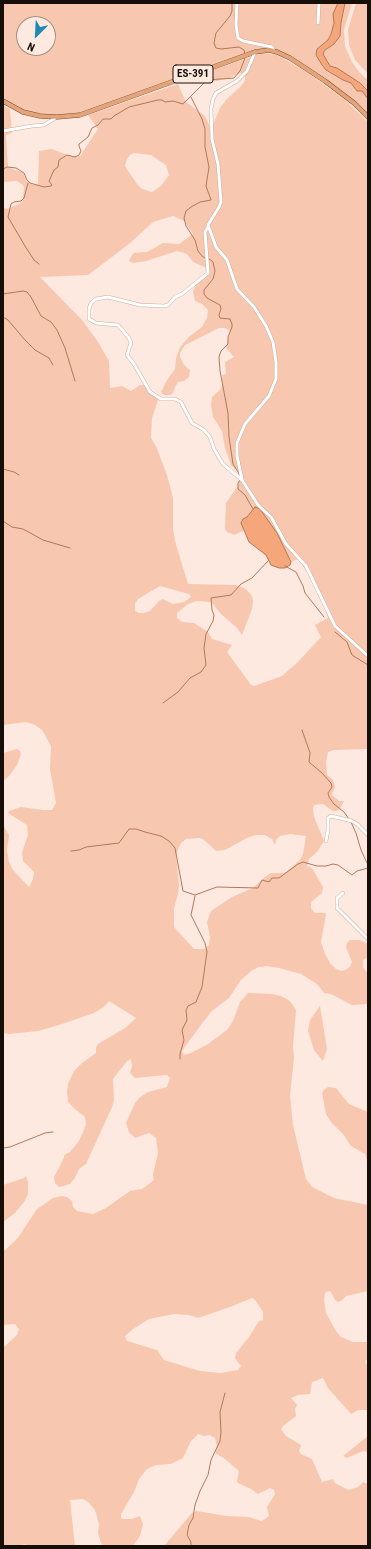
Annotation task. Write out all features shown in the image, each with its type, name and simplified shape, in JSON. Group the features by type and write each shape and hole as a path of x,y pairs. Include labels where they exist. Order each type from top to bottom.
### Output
{"main road":[{"name":"ES-391","path":"3,101 13,107 31,114 57,117 72,116 90,112 264,50 274,51 290,58 345,95 362,109 368,117"}],"street":[{"path":"237,3 236,25 238,38 243,41 272,47 274,51"},
{"path":"318,23 319,3"},
{"path":"255,52 247,71 237,81 216,92 213,99 211,109 212,139 218,164 221,202 209,221 208,228 205,232 208,273 182,295 175,297 168,305 140,305 108,297 96,299 91,303 88,316 96,323 118,325 130,340 127,355 150,392 160,399 175,399 181,402 192,423 204,430 210,437 214,449 223,464 242,480 258,505 271,517 286,544 310,571 335,626 368,656"},
{"path":"3,131 44,125 57,117"},
{"path":"208,228 216,247 227,260 237,289 254,307 266,326 273,342 276,362 276,378 269,396 245,424 237,443 237,456 242,480"},
{"path":"326,841 328,818 331,816 352,821 368,835"},
{"path":"344,892 337,898 338,908 368,939"}],"shaded area":[{"path":"3,3 338,3 333,13 334,23 331,34 328,40 317,49 316,55 322,66 328,72 351,83 357,91 362,91 368,99 368,115 307,67 265,49 261,49 80,113 51,116 21,110 3,101"},
{"path":"338,3 345,3 340,36 334,44 325,50 323,54 330,66 337,68 360,83 368,91 368,99 362,91 357,91 351,83 326,70 316,55 317,49 328,40 331,34 334,23 333,14"},
{"path":"345,3 352,3 344,30 345,46 352,62 360,73 368,80 368,91 359,82 337,68 330,66 323,54 325,50 334,44 340,37"},
{"path":"356,3 368,3 368,74 355,60 349,45 348,30"},
{"path":"262,53 277,55 305,71 344,99 368,122 368,749 334,750 328,752 326,762 327,775 333,780 335,787 332,795 339,801 344,801 340,809 336,811 333,811 323,804 314,805 314,817 324,841 317,852 309,859 307,866 312,868 323,887 322,893 311,902 311,908 315,913 326,914 321,942 330,963 336,969 342,971 345,970 350,967 352,962 346,947 347,943 350,940 359,940 368,944 368,957 363,960 363,967 368,974 368,1004 352,1005 331,994 324,993 317,984 301,974 267,966 259,967 251,971 241,980 229,998 212,1011 182,1051 184,1055 191,1053 208,1044 227,1030 233,1021 240,1002 248,993 281,996 290,1001 296,1010 293,1046 294,1058 290,1095 293,1125 306,1179 312,1187 334,1198 368,1205 368,1291 346,1296 338,1302 335,1300 331,1292 328,1291 325,1293 324,1300 326,1313 341,1337 353,1342 368,1342 368,1359 365,1361 368,1368 368,1410 358,1410 351,1414 328,1388 323,1378 312,1382 310,1394 298,1395 291,1398 297,1405 295,1409 296,1416 281,1429 286,1436 301,1445 299,1451 301,1454 312,1459 322,1482 333,1479 335,1483 348,1490 358,1487 363,1482 368,1484 368,1546 164,1546 192,1513 197,1511 226,1516 249,1517 261,1521 269,1516 267,1507 275,1494 274,1490 270,1488 258,1494 238,1483 239,1471 215,1453 217,1447 215,1438 209,1435 204,1436 198,1434 191,1441 183,1458 171,1464 156,1465 147,1469 139,1479 134,1492 121,1514 121,1518 123,1519 132,1519 140,1516 143,1524 140,1536 133,1546 102,1546 98,1533 99,1524 95,1510 83,1499 70,1500 75,1546 30,1546 24,1544 22,1546 3,1546 3,1348 17,1335 19,1329 15,1324 3,1325 3,1252 17,1239 37,1209 53,1198 62,1196 67,1197 72,1201 73,1207 77,1211 93,1214 106,1208 130,1191 142,1189 154,1180 153,1174 158,1153 156,1138 149,1133 135,1138 129,1132 126,1123 135,1103 139,1098 148,1092 167,1087 170,1078 167,1075 135,1078 130,1073 132,1066 131,1059 127,1061 113,1079 114,1100 112,1107 86,1164 79,1169 75,1178 70,1184 59,1187 55,1183 54,1177 64,1158 64,1155 70,1152 79,1141 86,1125 85,1117 68,1102 68,1084 74,1071 96,1053 98,1044 125,1028 136,1018 109,1001 104,1007 94,1013 56,1026 38,1031 9,1034 4,1033 3,1036 3,825 9,835 7,850 9,862 13,870 29,887 33,879 34,872 23,861 22,852 28,835 27,825 8,813 9,811 21,807 52,810 56,803 50,769 51,746 42,730 35,725 26,722 3,725 3,208 7,209 23,201 24,188 23,185 17,181 3,182 3,106 10,109 12,133 6,135 8,167 23,173 27,182 34,185 38,184 39,151 52,149 73,157 80,156 98,129 88,115 178,84 186,102 205,116 211,129 220,108 242,85 245,80 245,76 241,73 226,79 212,82 205,80 201,74","holes":["134,153 151,155 166,165 169,175 161,186 152,192 142,189 125,166 130,155","173,216 184,221 193,234 179,244 163,243 147,252 134,253 129,261 133,263 146,261 177,251 187,254 193,262 207,268 206,273 199,279 193,291 195,301 202,304 208,310 207,318 202,327 189,337 180,347 176,358 175,369 161,392 164,395 170,395 173,393 178,382 184,381 189,377 190,370 184,365 180,357 180,353 185,345 219,328 225,328 230,331 226,348 234,357 225,362 226,374 222,375 222,386 212,397 211,405 213,417 222,431 225,448 231,465 238,472 238,486 226,503 225,529 227,532 234,535 245,530 241,523 253,509 260,509 277,533 291,562 298,559 317,587 328,618 315,625 321,637 298,662 282,676 254,686 251,685 227,652 232,645 212,639 208,632 194,623 182,622 177,618 177,613 188,604 196,601 211,602 242,635 252,609 253,600 252,596 246,589 236,585 188,584 175,541 173,528 173,498 167,475 156,446 151,438 152,418 158,400 146,386 143,385 140,385 131,391 122,386 110,388 109,361 98,342 82,320 40,277 88,275 129,244 153,222","160,586 189,594 191,597 184,602 173,604 163,599 159,601 150,611 144,613 135,611 135,604 138,599","290,834 306,836 303,854 300,860 286,872 271,873 253,888 232,897 211,911 207,922 210,937 209,945 204,949 194,949 174,927 174,908 179,885 176,854 181,843 186,839 199,838 203,839 216,851 225,850 249,837 256,835 265,835 272,839 275,845 276,840 280,836","252,1298 255,1300 263,1312 263,1320 259,1321 249,1337 236,1353 235,1358 241,1366 238,1370 221,1373 200,1371 164,1360 157,1350 127,1341 125,1336 149,1319 174,1314 189,1315 198,1318"]},
{"path":"255,507 260,509 277,533 291,562 290,565 285,568 279,568 271,565 266,555 249,542 241,523"},
{"path":"17,749 21,754 17,765 9,776 3,781 3,753"},
{"path":"320,1006 327,1049 323,1061 314,1050 308,1030 310,1020"},
{"path":"328,1087 336,1088 349,1104 368,1112 368,1165 365,1154 351,1146 326,1114 322,1093"},
{"path":"26,1176 28,1182 28,1194 24,1202 15,1213 3,1222 3,1185"},
{"path":"368,1436 368,1452 363,1451 347,1458 343,1456"}],"waterway":[{"path":"232,3 232,11 230,16 216,33 214,43 216,48 221,49 239,47 244,50 245,55"},
{"path":"3,169 7,167 16,168 24,173 30,183 44,187 51,186 52,185 49,181 54,170 58,167 59,160 67,155 75,157 79,155 81,151 79,144 88,137 92,128 98,125 103,119 111,119 129,107 158,100 165,102 173,101 183,104 207,80 234,78 240,71 245,58"},
{"path":"191,97 202,119 205,129 205,147 209,167 206,186 211,200 200,202 191,207 186,211 184,218 186,226 195,240 198,251 205,258"},
{"path":"28,183 24,198 21,201 11,204 8,217 34,260 39,264"},
{"path":"208,258 213,262 215,271 213,279 204,290 204,294 207,298 220,305 220,318 230,319 232,324 228,337 228,344 221,351 219,357 220,371 228,413 229,437 233,464 240,475"},
{"path":"3,294 23,291 27,292 41,316 51,322 57,330 65,348 75,381"},
{"path":"3,317 8,320 35,350 49,358 53,365"},
{"path":"3,469 19,475"},
{"path":"240,480 238,483 238,489 245,495 253,509"},
{"path":"3,521 12,527 23,529 43,540 70,548"},
{"path":"163,703 178,692 190,678 201,672 206,665 204,648 206,634 213,621 214,615 211,598 231,595 241,584 252,578 268,561"},
{"path":"285,566 296,572 305,593 324,617"},
{"path":"335,632 347,642 352,655 368,665"},
{"path":"302,730 310,753 309,762 331,783 332,787 328,793 329,797 349,819"},
{"path":"351,822 368,865"},
{"path":"71,851 86,847 119,843 129,829 136,829 161,836 169,841 175,848 183,891 195,895 217,887 258,888 262,880 269,882 272,878 279,878 303,862 317,866 333,864 338,865 352,875 357,871 368,868"},
{"path":"180,1059 184,1040 182,1030 187,1020 186,1010 188,1006 196,1002 202,987 207,952 205,943 191,915 195,896"},
{"path":"3,1148 10,1147 45,1133 53,1132"},
{"path":"191,1546 191,1542 187,1535 189,1525 193,1518 195,1505 200,1491 208,1475 211,1460 220,1441 220,1412 225,1393"}]}
